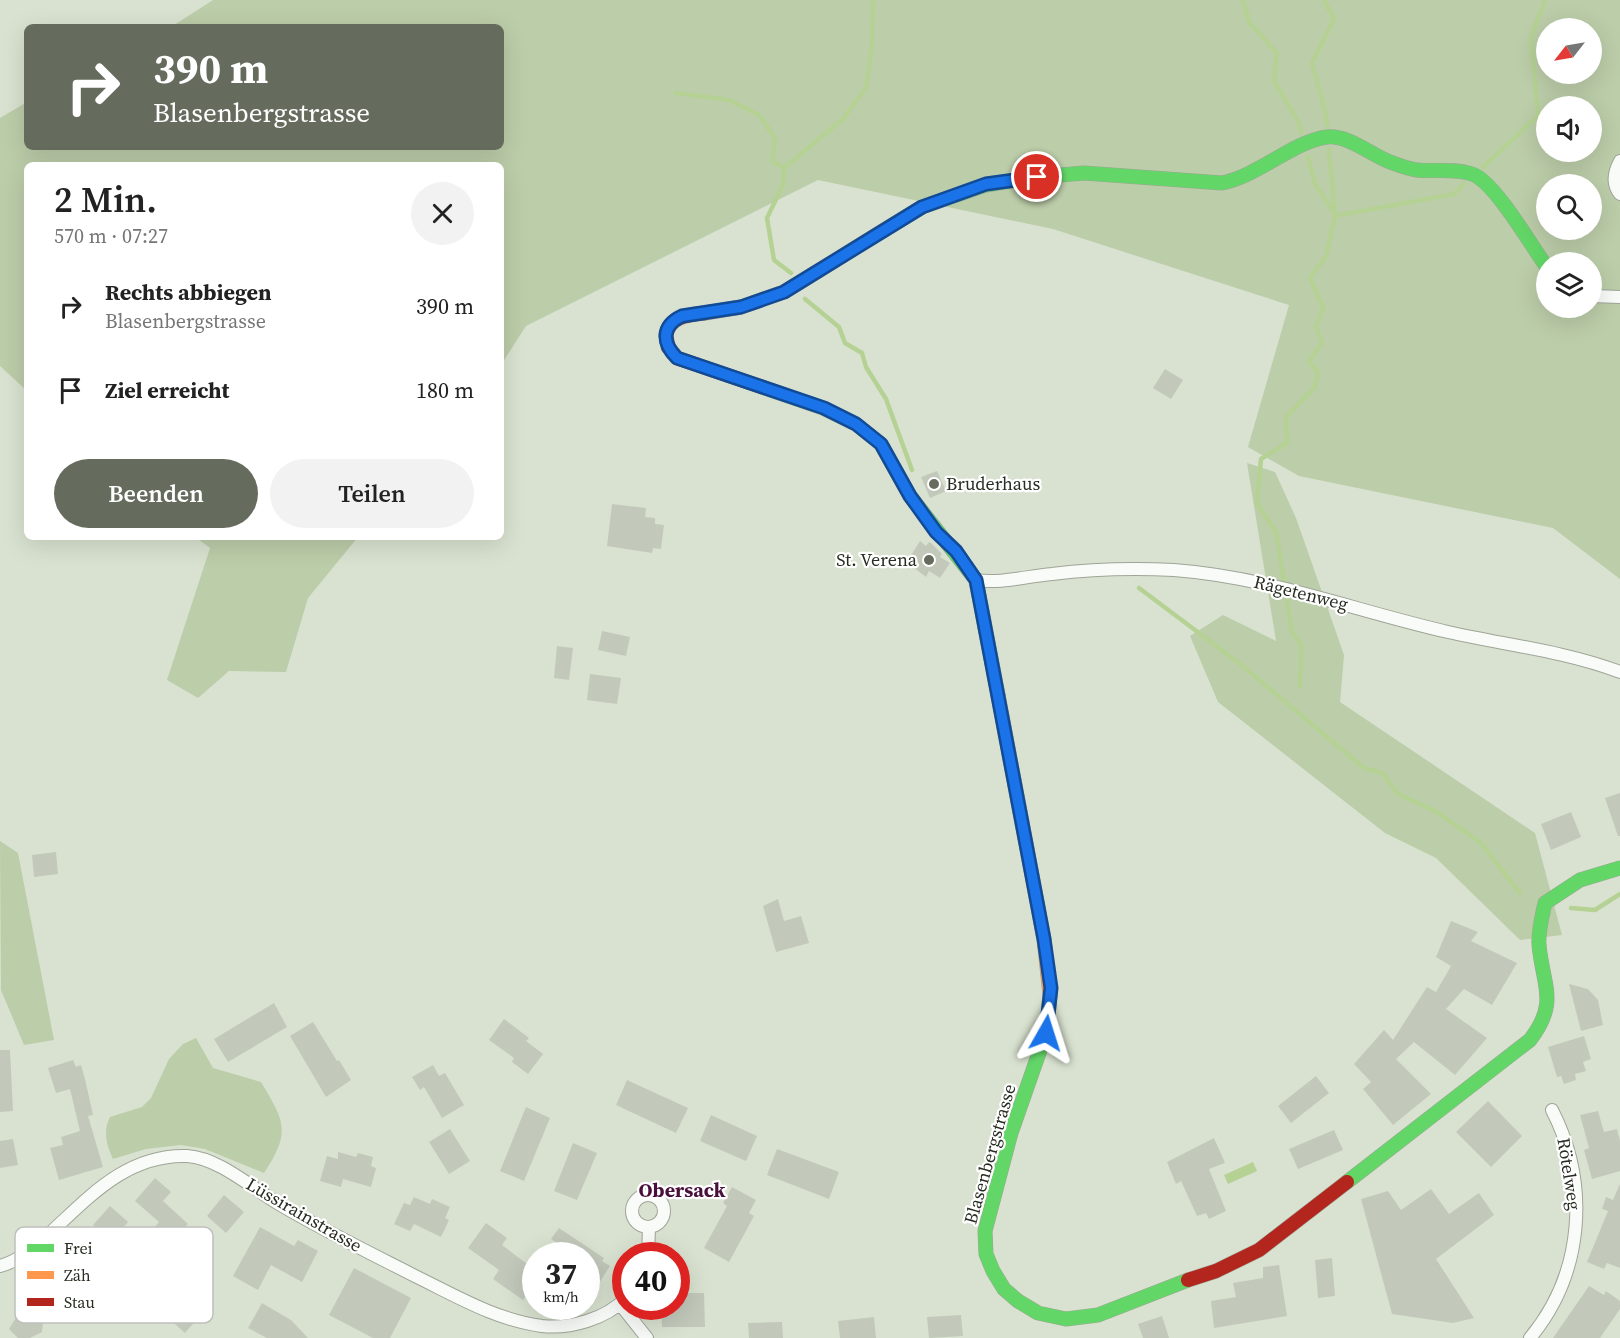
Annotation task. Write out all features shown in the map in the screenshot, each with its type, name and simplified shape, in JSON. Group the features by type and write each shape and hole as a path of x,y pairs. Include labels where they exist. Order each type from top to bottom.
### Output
{"street":[{"name":"Blasenbergstrasse","path":"1536,252 1489,185 1473,174 1451,170 1415,170 1389,162 1347,141 1328,137 1310,142 1238,180 1222,183 1084,173 1037,177 970,189 922,207 784,292 741,307 682,316 667,327 665,338 669,350 677,358 824,408 856,424 881,444 910,496 936,532 956,551 976,580 1044,939 1051,988 1046,1033 1011,1133 985,1231 986,1254 993,1271 1004,1289 1018,1301 1038,1312 1066,1319 1098,1316 1172,1285 1216,1271 1259,1250 1530,1040 1538,1031 1548,1011 1549,988 1539,944 1545,903 1564,887 1587,875 1620,868"},
{"path":"1620,161 1615,171 1615,188 1620,194"},
{"path":"1602,296 1620,297"},
{"name":"Rägetenweg","path":"976,580 990,582 1060,573 1130,569 1175,570 1297,590 1448,632 1552,651 1620,672"},
{"name":"Rötelweg","path":"1530,1338 1546,1319 1561,1289 1575,1249 1577,1207 1566,1136 1552,1110"},
{"name":"Lüssirainstrasse","path":"55,1227 83,1201 127,1168 159,1159 188,1156 224,1168 286,1208 385,1261 488,1311 543,1326 567,1325 594,1319 612,1308"},
{"path":"648,1242 649,1227"},
{"name":"Lüssirainstrasse","path":"0,1266 15,1259"},
{"path":"635,1320 647,1338"}],"shaded area":[{"path":"213,0 1620,0 1620,579 1553,528 1299,476 1248,447 1289,305 1053,229 818,180 526,326 504,360 504,162 24,162 24,388 0,366 0,118 24,104 24,150 504,150 504,24 176,24"},
{"path":"1247,463 1275,472 1296,518 1344,655 1340,702 1535,833 1562,935 1520,940 1436,858 1385,833 1218,702 1190,636 1223,615 1276,641"},
{"path":"199,540 356,540 308,598 286,672 229,671 198,698 167,680 210,548"},
{"path":"0,841 18,853 54,1040 24,1045 1,990"},
{"path":"196,1038 213,1068 261,1082 275,1107 282,1127 281,1137 273,1159 264,1173 205,1149 181,1145 146,1149 113,1159 106,1138 110,1117 142,1107 151,1098 169,1059 183,1044"},
{"path":"1253,1162 1257,1171 1228,1184 1224,1175"}],"building":[{"path":"1165,369 1183,380 1171,399 1153,388"},
{"name":"Bruderhaus","path":"937,471 946,491 930,498 921,477"},
{"path":"612,504 646,508 645,517 655,518 655,524 664,525 661,549 653,548 652,553 607,546"},
{"name":"St. Verena","path":"920,541 926,546 929,542 932,544 942,554 940,557 950,563 940,578 929,571 926,577 913,567 916,562 910,557"},
{"path":"602,631 630,637 626,656 598,650"},
{"path":"557,646 573,648 569,680 554,678"},
{"path":"590,674 621,678 617,704 587,700"},
{"path":"1620,793 1620,836 1618,836 1605,798"},
{"path":"1571,812 1581,837 1551,850 1541,824"},
{"path":"56,852 58,874 34,877 32,855"},
{"path":"778,899 784,921 801,916 809,943 776,952 763,906"},
{"path":"1451,921 1478,932 1471,941 1517,963 1492,1005 1464,989 1446,1009 1487,1038 1455,1075 1414,1042 1396,1059 1431,1094 1393,1125 1363,1089 1371,1082 1354,1064 1384,1030 1393,1040 1427,987 1436,992 1451,966 1436,957"},
{"path":"1569,984 1588,989 1598,1000 1603,1025 1581,1031"},
{"path":"274,1003 287,1027 228,1062 214,1039"},
{"path":"504,1019 529,1038 526,1041 543,1054 528,1074 512,1062 514,1058 489,1040"},
{"path":"313,1022 351,1080 326,1097 290,1036"},
{"path":"1584,1036 1591,1059 1583,1062 1586,1071 1575,1074 1576,1080 1564,1084 1561,1076 1557,1077 1548,1047"},
{"path":"0,1050 10,1050 13,1111 0,1112"},
{"path":"73,1060 76,1067 81,1065 85,1079 93,1115 88,1116 103,1167 59,1180 50,1148 63,1145 61,1137 80,1131 70,1089 56,1093 48,1068"},
{"path":"433,1065 439,1076 445,1073 464,1105 442,1118 424,1087 420,1090 412,1077"},
{"path":"1316,1076 1329,1093 1291,1123 1278,1106"},
{"path":"627,1080 688,1108 676,1133 616,1105"},
{"path":"1488,1101 1522,1136 1491,1167 1456,1132"},
{"path":"526,1107 550,1118 524,1181 500,1171"},
{"path":"1598,1111 1604,1132 1617,1129 1620,1141 1620,1171 1592,1179 1584,1150 1589,1148 1580,1115"},
{"path":"711,1115 757,1136 746,1161 700,1141"},
{"path":"450,1129 470,1161 449,1174 429,1142"},
{"path":"1334,1130 1343,1150 1298,1169 1289,1149"},
{"path":"1214,1138 1225,1163 1209,1169 1226,1211 1209,1219 1206,1213 1197,1216 1181,1181 1176,1184 1167,1162"},
{"path":"13,1139 18,1165 0,1168 0,1141"},
{"path":"573,1143 597,1153 577,1200 554,1191"},
{"path":"777,1149 839,1172 829,1199 767,1175"},
{"path":"338,1152 356,1157 358,1153 373,1157 371,1166 376,1168 371,1187 343,1179 341,1187 320,1181 327,1156 338,1159"},
{"path":"155,1178 171,1192 163,1201 188,1224 185,1227 155,1227 159,1222 135,1201"},
{"path":"1620,1184 1620,1268 1607,1263 1604,1269 1587,1262 1608,1211 1602,1209 1606,1197 1613,1200"},
{"path":"732,1187 756,1200 749,1213 754,1216 729,1262 704,1248 727,1206 723,1203"},
{"path":"1431,1189 1449,1214 1479,1193 1494,1215 1436,1259 1474,1318 1453,1323 1392,1314 1361,1199 1388,1191 1401,1210"},
{"path":"224,1195 244,1212 226,1233 207,1216"},
{"path":"414,1197 430,1204 432,1199 450,1207 445,1218 449,1220 441,1237 414,1224 410,1231 394,1224 404,1203 410,1205"},
{"path":"110,1206 128,1222 124,1227 95,1227 93,1225"},
{"path":"486,1223 507,1238 502,1245 522,1260 522,1299 493,1279 499,1270 468,1248"},
{"path":"260,1227 294,1246 298,1240 318,1251 302,1282 271,1265 258,1290 233,1276"},
{"path":"559,1228 580,1242 555,1242 551,1239"},
{"path":"600,1255 604,1258 602,1261 610,1266 600,1282"},
{"path":"1332,1258 1335,1296 1318,1298 1315,1260"},
{"path":"1279,1265 1287,1316 1214,1328 1211,1301 1236,1297 1233,1283 1263,1278 1263,1267"},
{"path":"354,1268 411,1298 390,1338 373,1338 329,1315"},
{"path":"1589,1286 1604,1295 1606,1291 1620,1301 1620,1309 1600,1338 1553,1338"},
{"path":"690,1293 704,1293 705,1327 662,1327 662,1320 690,1320"},
{"path":"262,1303 291,1320 308,1338 267,1338 248,1328"},
{"path":"961,1315 963,1336 929,1338 927,1317"},
{"path":"1162,1316 1169,1338 1143,1338 1138,1324"},
{"path":"874,1317 876,1338 840,1338 838,1321"},
{"path":"15,1319 15,1323 43,1323 42,1332 30,1338 18,1338 9,1329"},
{"path":"782,1322 783,1338 749,1338 748,1323"},
{"path":"174,1323 194,1323 185,1333"}],"waterway":[{"path":"791,273 774,260 767,218 783,185 784,168 843,119 866,88 872,44 873,0"},
{"path":"1243,0 1249,22 1277,53 1274,81 1299,123 1301,133"},
{"path":"1324,0 1334,19 1312,63 1327,125"},
{"path":"1483,167 1538,116 1531,37 1545,0"},
{"path":"676,93 729,100 759,115 775,138 772,161 784,168"},
{"path":"1300,686 1301,645 1292,632 1276,532 1257,503 1261,459 1287,443 1286,417 1315,387 1318,372 1309,361 1322,343 1316,327 1323,308 1310,278 1326,256 1335,216 1329,150"},
{"path":"1308,157 1315,184 1334,213"},
{"path":"1335,216 1454,194 1464,184"},
{"path":"805,299 839,327 845,343 862,353 866,367 886,399 912,470"},
{"path":"1139,588 1239,663 1364,768 1382,773 1398,794 1437,812 1481,843 1520,893"},
{"path":"1571,908 1595,910 1620,894"}],"traffic: fast":[{"path":"881,232 922,207 986,185 1084,173 1222,183 1249,173 1314,140 1335,137 1352,142 1383,159 1407,168 1458,171 1481,179 1501,201 1537,252"},
{"path":"762,387 823,408 856,424 881,444 910,496 976,580 998,695"},
{"path":"1347,1182 1530,1040 1539,1027 1547,1004 1539,940 1545,903 1580,880 1620,868"},
{"path":"1050,995 1046,1033 1011,1133 985,1231 986,1254 993,1271 1004,1289 1018,1301 1038,1313 1066,1319 1098,1315 1188,1280"}],"traffic: slow":[{"path":"705,313 741,307 784,292 881,232"},
{"path":"998,695 1044,939 1050,995"}],"traffic: jam":[{"path":"705,313 681,318 671,324 666,335 668,347 677,358 762,387"},
{"path":"1188,1280 1216,1271 1259,1250 1347,1182"}],"place":[{"name":"Bruderhaus","path":"934,484"},
{"name":"St. Verena","path":"929,560"}],"district":[{"name":"Obersack","path":"682,1190"}],"route":[{"path":"1037,177 986,184 922,207 784,292 741,307 682,316 667,327 665,338 669,350 677,358 824,408 856,424 881,444 910,496 936,532 956,551 976,580 1044,939 1051,988 1046,1033"}]}
